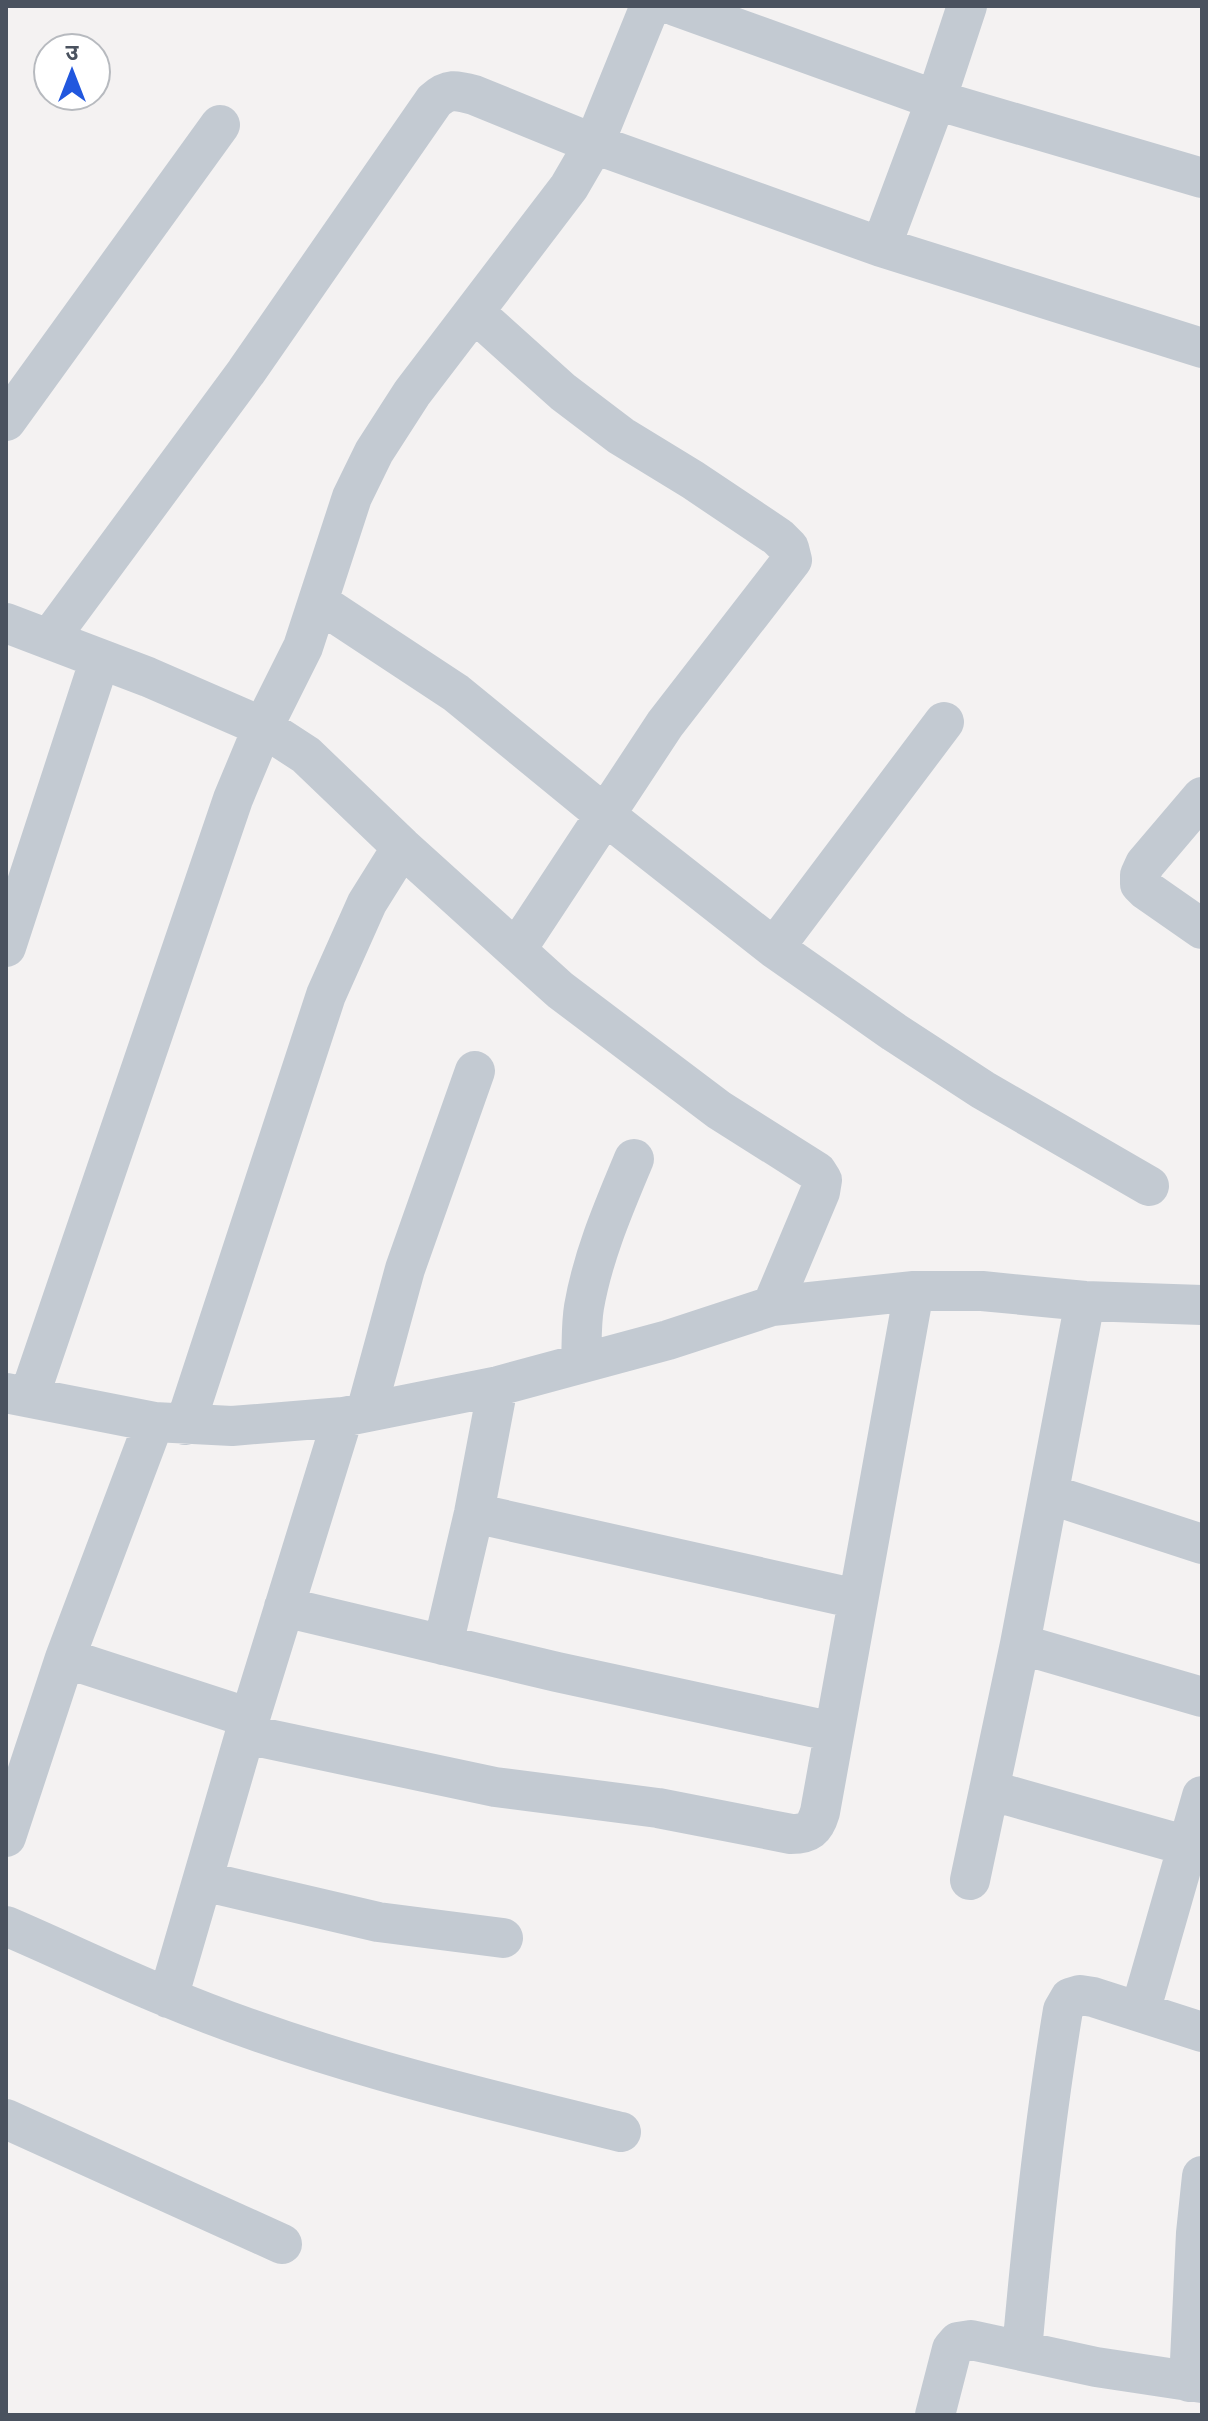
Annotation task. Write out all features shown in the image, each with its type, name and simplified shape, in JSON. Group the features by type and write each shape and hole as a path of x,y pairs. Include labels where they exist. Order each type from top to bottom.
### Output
{"street":[{"path":"650,6 594,144 569,187 412,393 374,452 352,497 303,647 263,727 233,799 18,1395 170,1423 232,1426 354,1415 498,1386 668,1340 772,1306 914,1291 982,1291 1085,1301 1202,1305"},
{"path":"675,6 936,100 1202,178"},
{"path":"881,247 967,6"},
{"path":"49,639 246,372 434,101 445,91 456,90 594,144 881,247 1202,348"},
{"path":"6,421 220,125"},
{"path":"474,312 563,392 609,427 778,537 789,548 792,560 665,724 516,950"},
{"path":"318,602 456,693 774,948 983,1090 1149,1186"},
{"path":"6,623 263,727 306,755 560,990 719,1110 817,1172 822,1180 820,1192 772,1306"},
{"path":"6,947 19,861 100,659"},
{"path":"774,948 944,722"},
{"path":"1202,797 1145,864 1140,875 1140,884 1146,890 1202,929"},
{"path":"6,1837 65,1658 170,1423 326,995 367,903 402,847"},
{"path":"168,1998 284,1607 475,1071"},
{"path":"581,1363 583,1309 594,1265 634,1159"},
{"path":"65,1658 248,1726 495,1787 658,1808 791,1834 806,1834 816,1826 820,1812 914,1291"},
{"path":"970,1880 1020,1644 1085,1301"},
{"path":"443,1645 474,1513 498,1386"},
{"path":"1049,1494 1202,1544"},
{"path":"474,1513 857,1599"},
{"path":"284,1607 834,1732"},
{"path":"1020,1644 1202,1697"},
{"path":"989,1790 1195,1848"},
{"path":"1140,2012 1195,1848 1202,1796"},
{"path":"203,1881 378,1922 503,1938"},
{"path":"6,1926 168,1998 270,2034 443,2088 621,2132"},
{"path":"1022,2351 1034,2217 1063,2010 1070,1998 1080,1995 1093,1997 1202,2032"},
{"path":"6,2119 282,2244"},
{"path":"935,2415 949,2360 958,2342 971,2340 1096,2367 1196,2383 1196,2233 1202,2176"}]}
